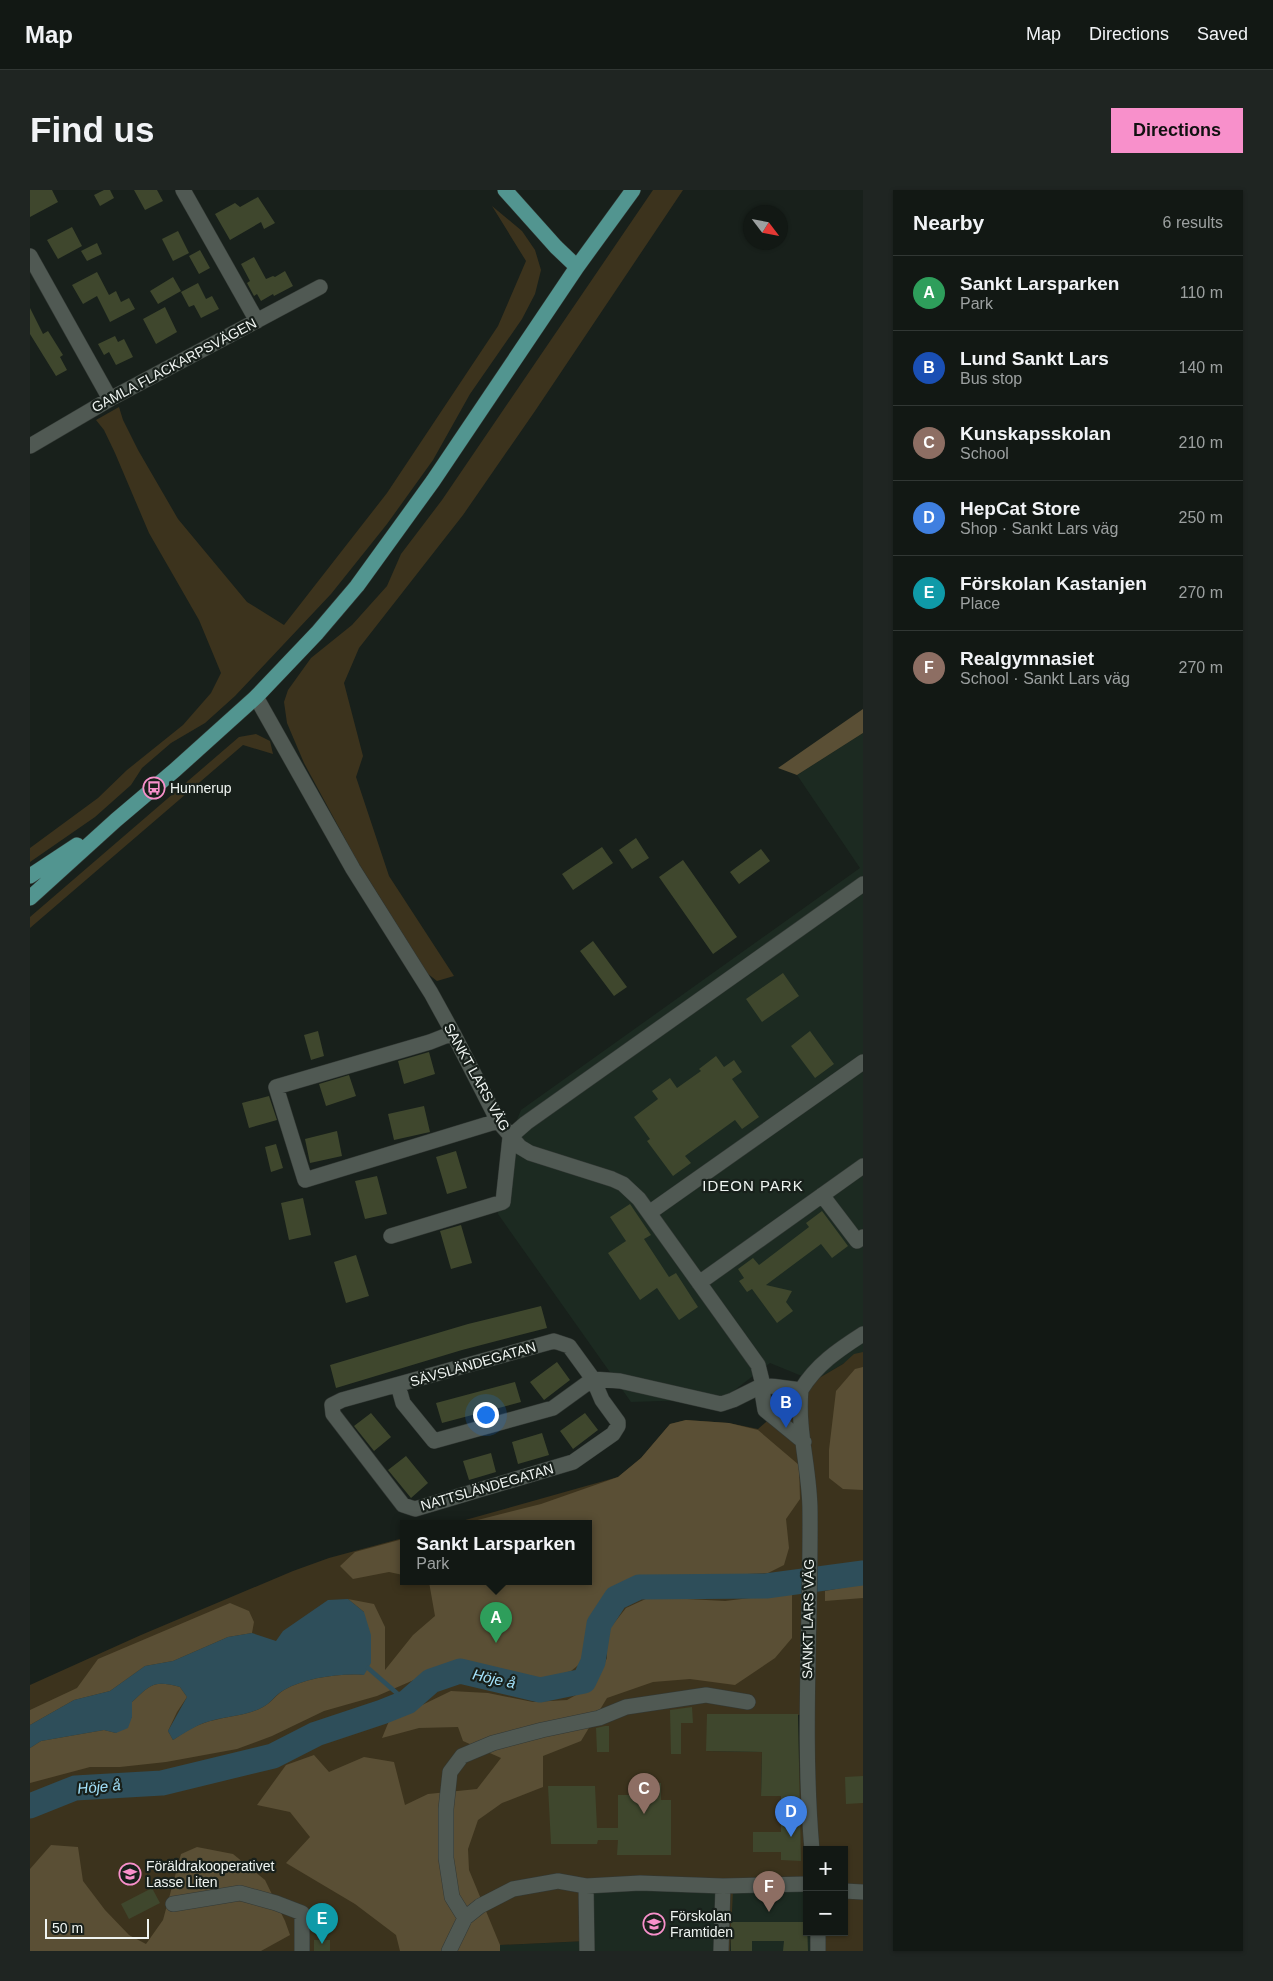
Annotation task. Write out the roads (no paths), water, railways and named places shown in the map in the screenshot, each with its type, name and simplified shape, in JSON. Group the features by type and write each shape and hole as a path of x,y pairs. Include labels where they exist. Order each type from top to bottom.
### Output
{"main road":[{"path":"505,190 556,248 577,267"},
{"path":"30,898 256,697 317,633 357,586 433,481 577,267 632,190"},
{"path":"30,876 116,820"}],"street":[{"path":"183,190 257,321"},
{"path":"30,256 110,399"},
{"name":"GAMLA FLACKARPSVÄGEN","path":"30,446 110,399 320,287"},
{"name":"SANKT LARS VÄG","path":"256,697 353,869 453,1033 498,1122 520,1147 530,1153 590,1171 623,1184 639,1198 758,1365 763,1385 765,1410 804,1442"},
{"path":"390,1236 503,1202 510,1137 526,1123 863,884"},
{"path":"453,1033 430,1042 276,1086 305,1180 498,1122"},
{"path":"649,1213 863,1062"},
{"path":"699,1283 863,1166"},
{"path":"822,1195 857,1241 863,1237"},
{"path":"398,1385 403,1403 434,1441 553,1408 601,1380 620,1382 721,1404 734,1400 763,1385 801,1390 808,1378 824,1361 863,1334"},
{"name":"SÄVSLÄNDEGATAN","path":"333,1414 332,1405 342,1400 554,1341 569,1346 601,1380"},
{"name":"NATTSLÄNDEGATAN","path":"333,1414 403,1505 415,1509 573,1462 613,1434 618,1426 618,1422 602,1400 601,1380"},
{"name":"SANKT LARS VÄG","path":"801,1390 801,1432 810,1486 809,1627 806,1710 812,1846"},
{"path":"465,1918 452,1898 446,1858 446,1809 450,1772 462,1756 493,1743 599,1718 626,1707 706,1695 748,1702"},
{"path":"449,1951 465,1918 480,1906 513,1889 558,1881 586,1886 640,1883 724,1886 803,1884"},
{"path":"586,1886 587,1951"},
{"path":"721,1951 724,1886"},
{"path":"848,1891 863,1892"},
{"path":"173,1904 240,1893 276,1902 302,1913 302,1951"},
{"path":"818,1936 818,1951"}],"water":[{"path":"348,1599 364,1612 371,1635 371,1663 364,1675 334,1676 302,1682 281,1692 258,1710 203,1723 173,1740 168,1731 187,1697 180,1687 164,1684 153,1685 132,1702 132,1717 128,1728 116,1733 104,1730 41,1741 30,1748 30,1725 74,1700 110,1691 145,1666 173,1661 228,1637 252,1633 276,1641 283,1631 328,1600"}],"waterway":[{"name":"Höje å","path":"30,1806 75,1788 162,1783 273,1756 316,1734 407,1702 431,1681 460,1671 540,1690 584,1681 593,1662 599,1624 616,1598 639,1587 766,1586 863,1573"},
{"path":"368,1668 407,1702"}],"place":[{"name":"Hunnerup","path":"154,788"},
{"name":"Lund Sankt Lars","path":"786,1428"},
{"name":"Sankt Larsparken","path":"496,1643"},
{"name":"Kunskapsskolan","path":"644,1814"},
{"name":"HepCat Store","path":"791,1837"},
{"name":"Föräldrakooperativet Lasse Liten","path":"130,1874"},
{"name":"Realgymnasiet","path":"769,1912"},
{"name":"Förskolan Framtiden","path":"654,1924"},
{"name":"Förskolan Kastanjen","path":"322,1944"}],"district":[{"name":"IDEON PARK","path":"753,1186"}]}
